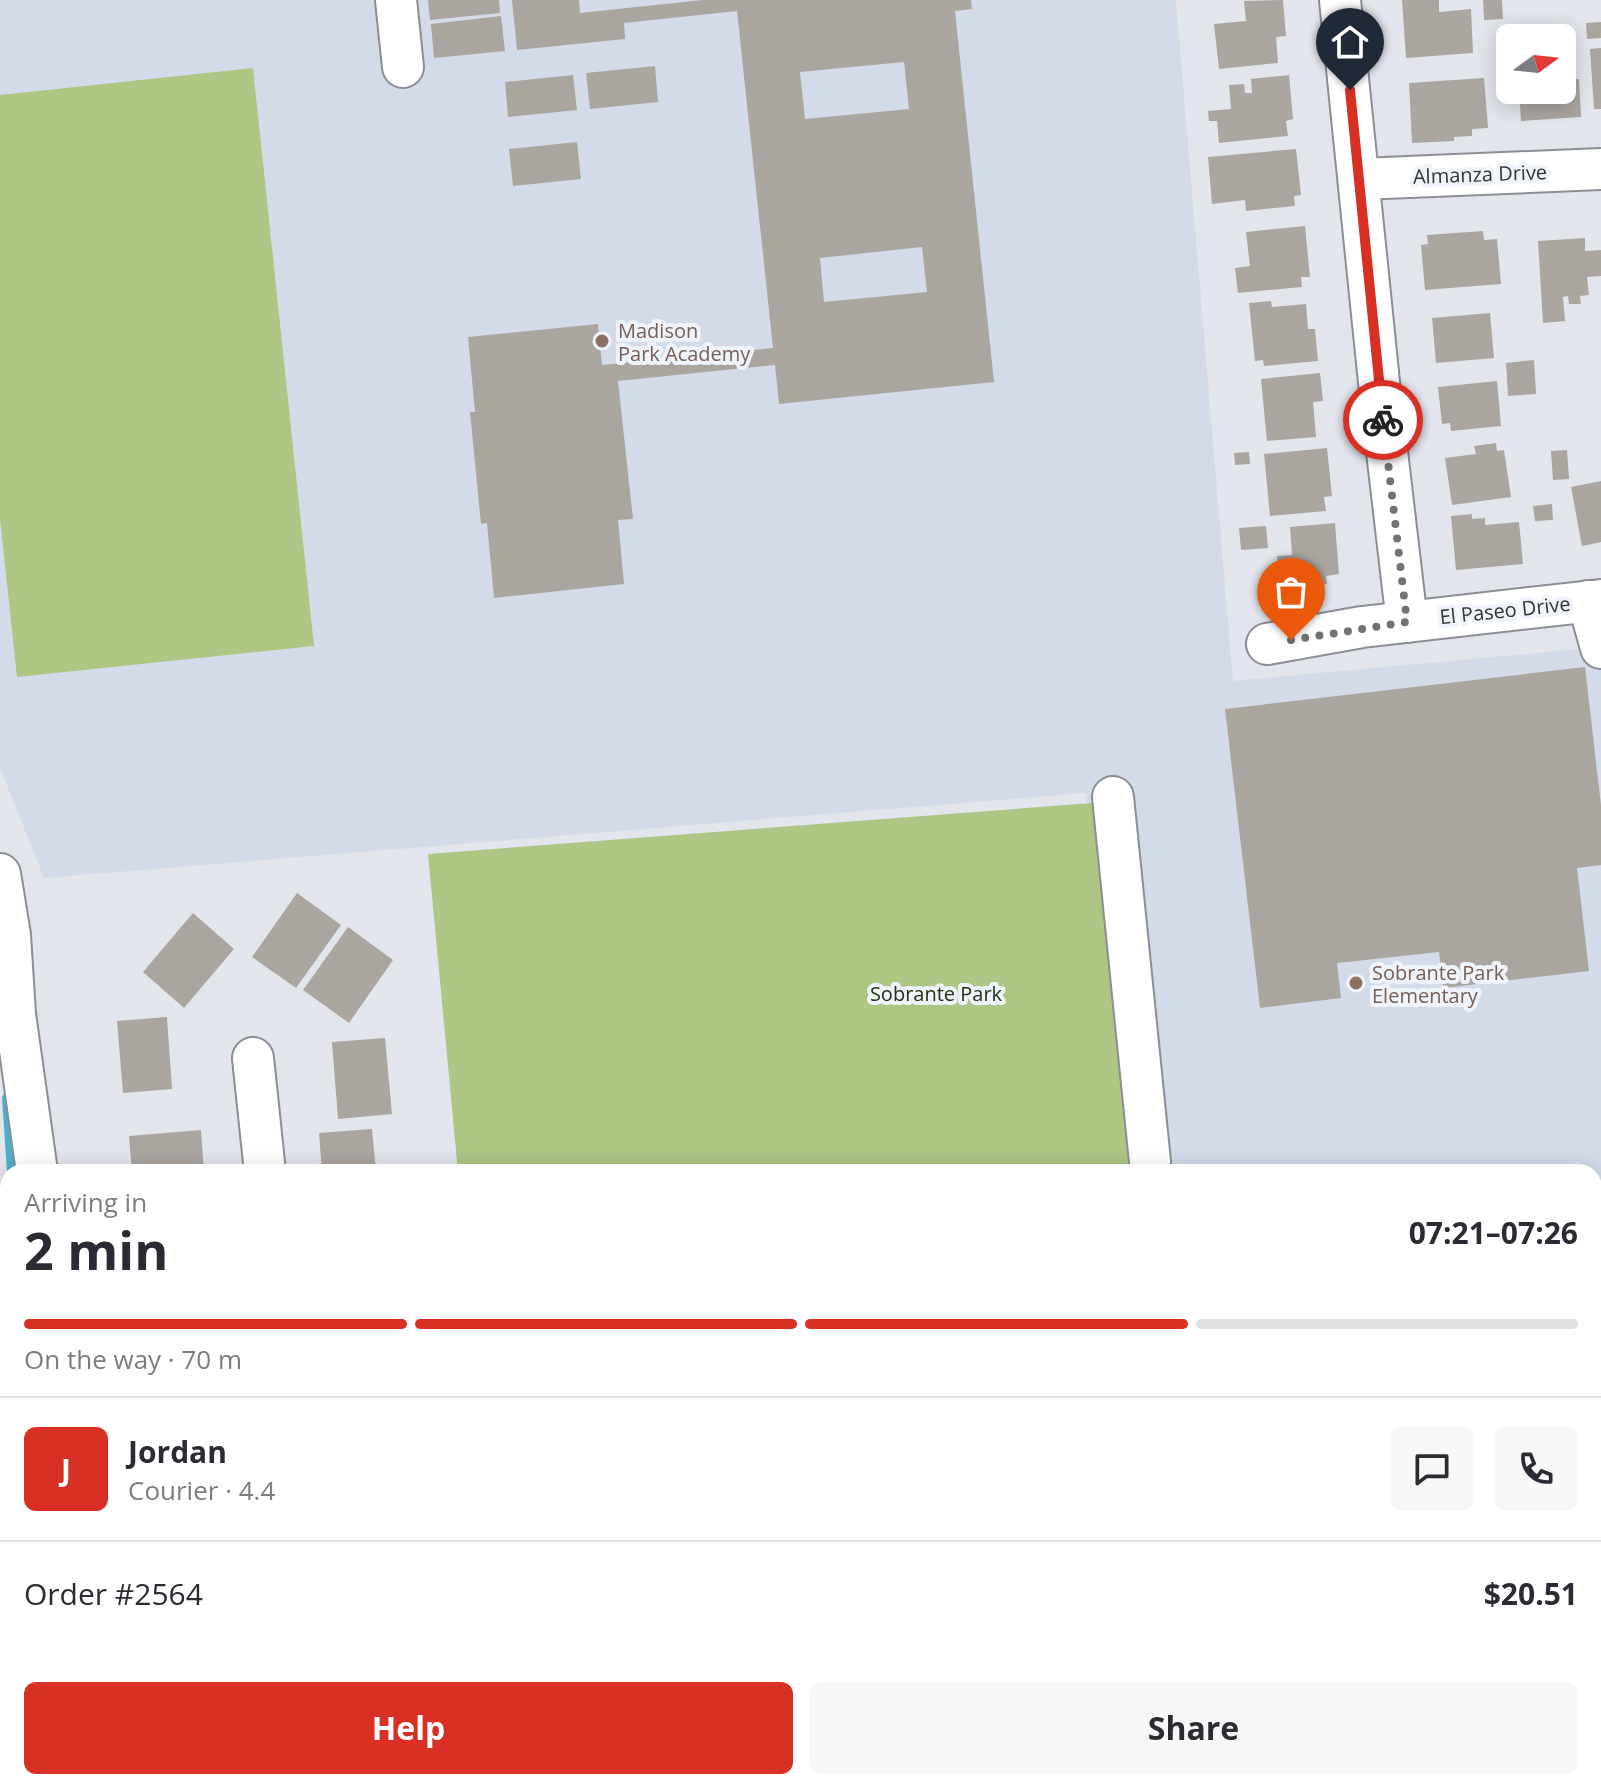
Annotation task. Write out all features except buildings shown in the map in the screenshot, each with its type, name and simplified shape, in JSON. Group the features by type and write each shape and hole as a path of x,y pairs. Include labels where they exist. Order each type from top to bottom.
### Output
{"street":[{"path":"396,0 403,67"},
{"path":"1340,0 1407,622"},
{"name":"Almanza Drive","path":"1360,179 1601,169"},
{"path":"1594,600 1601,648"},
{"name":"El Paseo Drive","path":"1267,644 1362,627 1594,600"},
{"path":"1113,797 1150,1164"},
{"path":"0,874 10,935 15,1014 36,1164"},
{"path":"253,1058 264,1164"}],"shaded area":[{"name":"Madison Park Academy","path":"0,0 1176,0 1233,681 1601,647 1601,1164 1135,1164 1085,793 44,878 0,768"}],"green space":[{"path":"253,68 314,646 17,677 0,519 0,95"},
{"name":"Sobrante Park","path":"1092,803 1141,1164 457,1164 428,854"}],"waterway":[{"path":"7,1098 11,1164"}],"way so far":[{"path":"1291,640 1407,622 1383,420"}],"place":[{"name":"Madison Park Academy","path":"602,341"},
{"name":"Sobrante Park Elementary","path":"1356,983"}],"route":[{"path":"1350,90 1383,420"}]}
